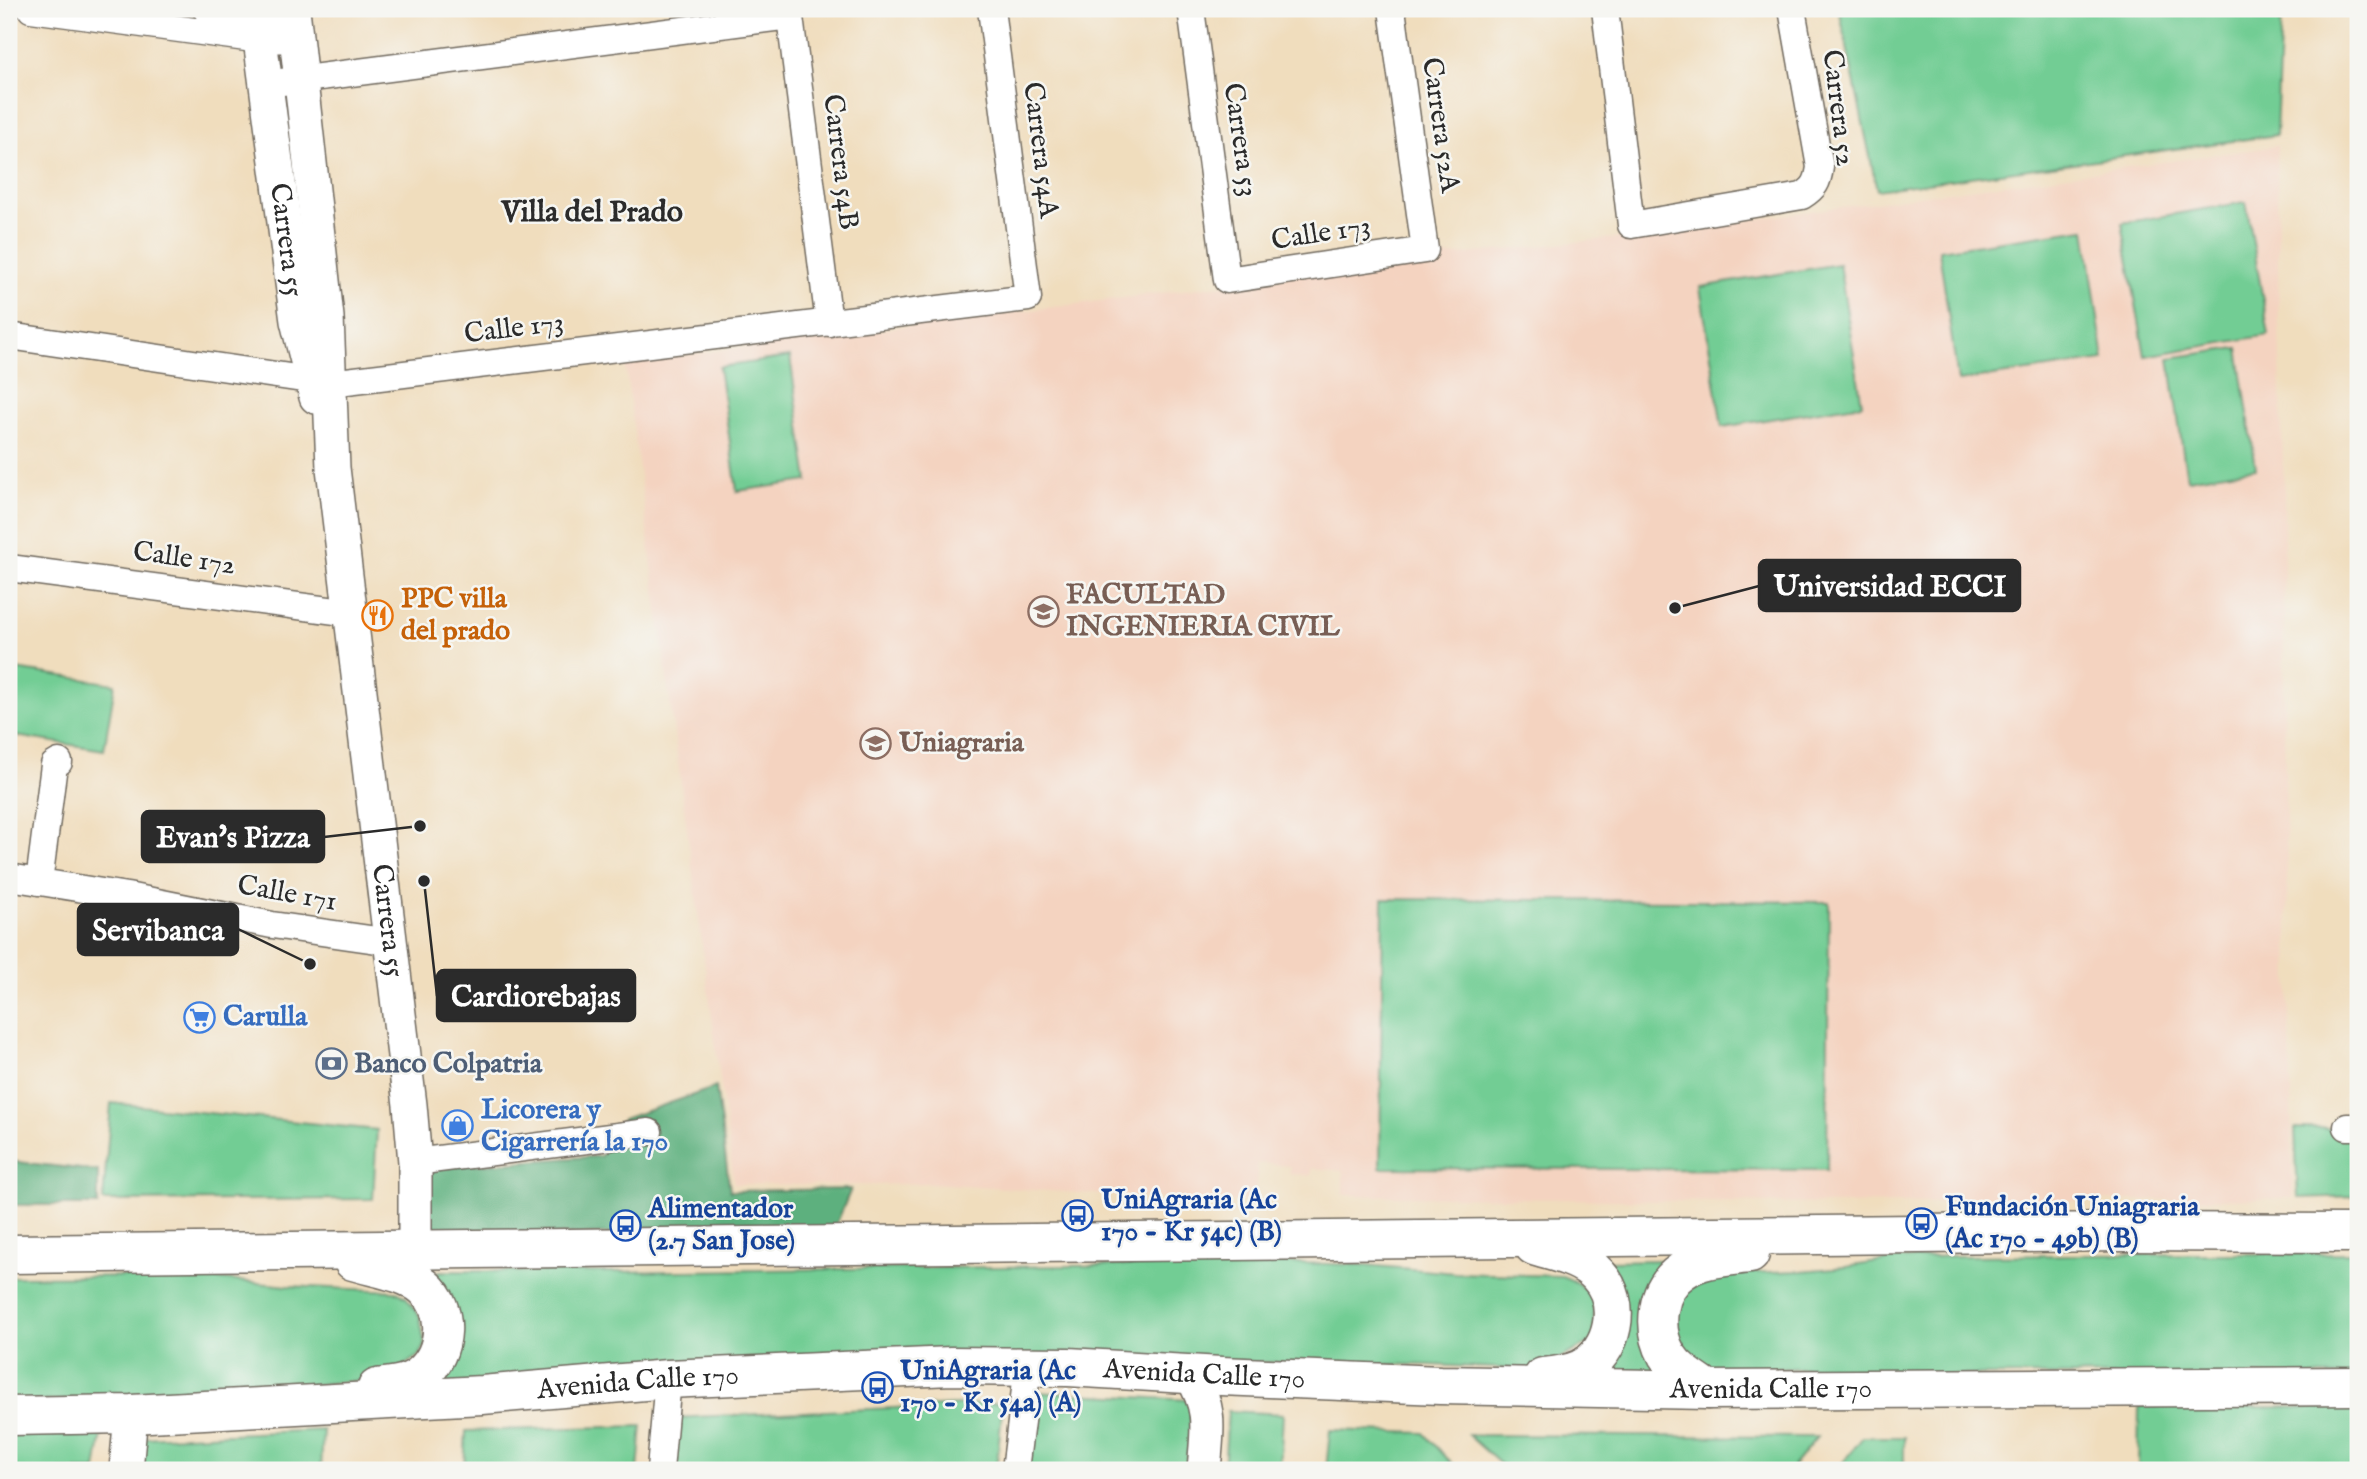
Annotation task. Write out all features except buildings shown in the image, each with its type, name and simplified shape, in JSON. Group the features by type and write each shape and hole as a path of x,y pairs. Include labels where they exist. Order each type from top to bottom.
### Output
{"main road":[{"path":"9,1254 1509,1238 2358,1233"},
{"path":"1708,1390 1685,1375 1667,1354 1657,1324 1666,1287 1680,1272 1708,1260 1884,1235"},
{"path":"1440,1385 1553,1376 1578,1370 1592,1362 1602,1351 1614,1318 1611,1299 1598,1275 1578,1260 1509,1238"},
{"path":"247,1407 403,1385 422,1374 437,1356 443,1334 442,1320 438,1306 426,1289 409,1276 309,1249"},
{"name":"Avenida Calle 170","path":"9,1416 131,1414 482,1395 668,1379 916,1367 1028,1365 1440,1385 1708,1390 2358,1386"}],"street":[{"path":"31,9 294,22"},
{"path":"206,9 258,22"},
{"name":"Carrera 54A","path":"990,9 1028,298"},
{"name":"Carrera 53","path":"1191,9 1227,280"},
{"name":"Carrera 52A","path":"1392,9 1425,250"},
{"name":"Carrera 52","path":"1605,9 1631,225 1802,196 1812,190 1818,180 1820,167 1792,9"},
{"path":"266,84 789,12"},
{"name":"Carrera 54B","path":"789,12 829,323"},
{"name":"Carrera 55","path":"258,22 298,321 321,382 333,468 410,1105 415,1162 415,1248"},
{"name":"Carrera 55","path":"294,22 327,317 321,382"},
{"name":"Calle 173","path":"1227,280 1425,250"},
{"name":"Calle 173","path":"9,335 321,382 1028,298"},
{"name":"Calle 172","path":"9,568 351,613"},
{"path":"39,882 54,765 59,762"},
{"name":"Calle 171","path":"9,877 272,925 391,942"},
{"path":"415,1162 649,1132"},
{"path":"1015,1470 1028,1365"},
{"path":"1191,1375 1205,1401 1207,1435 1203,1470"},
{"path":"660,1470 668,1379"},
{"path":"125,1470 131,1414"}],"shaded area":[{"path":"2277,146 2293,1198 1826,1204 1343,1195 1343,1171 1312,1168 1311,1176 1289,1173 1290,1166 1258,1163 1254,1201 1201,1201 931,1183 734,1184 625,363 1429,258 1634,236"}],"green space":[{"path":"1839,9 2281,9 2276,135 1877,190"},
{"path":"2246,202 2269,335 2145,356 2122,223"},
{"path":"2085,229 2104,360 1958,381 1939,250"},
{"path":"1839,264 1862,404 1722,427 1700,287"},
{"path":"2238,348 2256,468 2187,479 2169,358"},
{"path":"790,357 808,481 737,491 719,367"},
{"path":"9,668 115,684 104,750 9,735"},
{"path":"1383,899 1829,902 1827,1170 1380,1168"},
{"path":"716,1087 730,1191 851,1189 834,1230 423,1237 426,1168 601,1156 623,1119"},
{"path":"111,1103 377,1130 373,1199 103,1201"},
{"path":"2295,1128 2358,1129 2358,1196 2298,1198"},
{"path":"9,1161 98,1171 98,1205 9,1205"},
{"path":"2358,1253 2358,1376 1900,1375 1805,1368 1729,1369 1701,1366 1676,1342 1676,1299 1712,1274 1801,1271 1898,1259 1952,1256"},
{"path":"1658,1260 1662,1264 1660,1372 1608,1384 1609,1261"},
{"path":"1297,1263 1366,1265 1455,1273 1562,1276 1574,1281 1589,1293 1594,1309 1593,1341 1538,1370 1430,1365 1181,1361 443,1389 435,1274 440,1271 604,1272"},
{"path":"188,1276 288,1286 395,1291 406,1297 420,1317 425,1346 420,1355 385,1378 268,1389 9,1403 9,1277"},
{"path":"1033,1392 1192,1400 1186,1470 1024,1470"},
{"path":"1003,1403 996,1470 667,1470 672,1418"},
{"path":"2139,1406 2358,1408 2358,1470 2138,1470"},
{"path":"1228,1411 1283,1414 1280,1470 1224,1470"},
{"path":"642,1426 638,1470 464,1470 466,1431"},
{"path":"323,1430 321,1470 137,1470 141,1438"},
{"path":"1330,1430 1424,1433 1458,1470 1326,1470"},
{"path":"102,1434 96,1470 9,1470 9,1435"},
{"path":"1468,1435 1817,1437 1790,1470 1507,1470"},
{"path":"1863,1437 1904,1437 1904,1470 1837,1470"}],"place":[{"name":"Universidad ECCI","path":"1675,608"},
{"name":"FACULTAD INGENIERIA CIVIL","path":"1043,611"},
{"name":"PPC villa del prado","path":"378,615"},
{"name":"Uniagraria","path":"876,743"},
{"name":"Evan's Pizza","path":"420,826"},
{"name":"Cardiorebajas","path":"424,881"},
{"name":"Servibanca","path":"310,964"},
{"name":"Carulla","path":"200,1017"},
{"name":"Banco Colpatria","path":"331,1064"},
{"name":"Licorera y Cigarrería la 170","path":"458,1126"},
{"name":"UniAgraria (Ac 170 - Kr 54c) (B)","path":"1078,1216"},
{"name":"Fundación Uniagraria (Ac 170 - 49b) (B)","path":"1922,1223"},
{"name":"Alimentador (2.7 San Jose)","path":"625,1225"},
{"name":"UniAgraria (Ac 170 - Kr 54a) (A)","path":"877,1387"}],"district":[{"name":"Villa del Prado","path":"592,213"}]}
